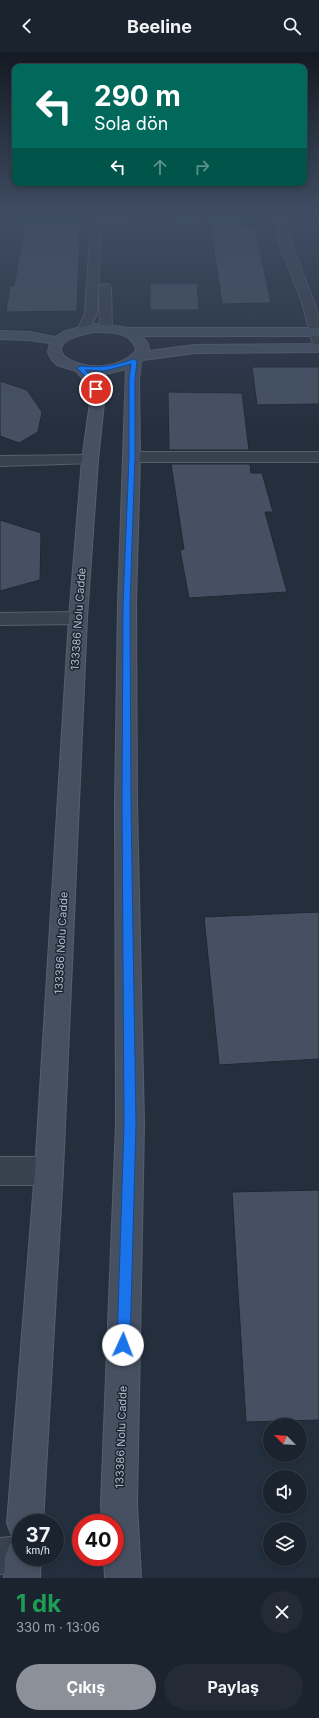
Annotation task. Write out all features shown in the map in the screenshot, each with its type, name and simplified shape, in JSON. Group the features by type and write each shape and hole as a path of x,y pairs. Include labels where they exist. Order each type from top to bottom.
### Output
{"street":[{"path":"83,330 91,314 93,286"},
{"path":"106,286 106,328"},
{"path":"56,357 54,346 64,336 83,330 106,328 126,332 318,336 302,286"},
{"name":"133386 Nolu Cadde","path":"123,1578 119,1503 130,1124 126,812 127,619 132,457 132,380 137,358 143,351 143,345 134,336 126,332"},
{"path":"0,334 29,336 58,341"},
{"path":"41,354 56,357 70,365 80,368 104,369 121,366 137,358 195,349 319,348"},
{"name":"133386 Nolu Cadde","path":"26,1514 49,1172 78,618 90,460 97,402 96,389 80,368"},
{"path":"132,457 319,457"},
{"path":"0,460 90,460"},
{"path":"0,619 78,618"},
{"path":"0,1170 49,1172"},
{"path":"0,1556 12,1555"},
{"path":"22,1578 23,1566"}],"building":[{"path":"10,286 78,286 77,311 6,312"},
{"path":"150,286 197,286 199,310 150,310"},
{"path":"219,286 267,286 271,303 222,304"},
{"path":"252,367 319,367 319,404 257,405"},
{"path":"0,381 27,390 42,412 38,432 19,443 0,436"},
{"path":"168,392 242,393 249,450 169,450"},
{"path":"171,464 250,464 251,473 262,473 273,512 265,512 287,592 189,598 180,550 184,549"},
{"path":"0,520 41,533 40,580 0,591"},
{"path":"319,912 319,1059 219,1065 204,917"},
{"path":"319,1190 319,1420 307,1420 307,1418 263,1418 263,1422 246,1422 232,1192"}],"route":[{"path":"96,389 80,368 91,370 115,368 134,361 132,380 132,457 127,604 126,804 130,1124 123,1345"}]}
